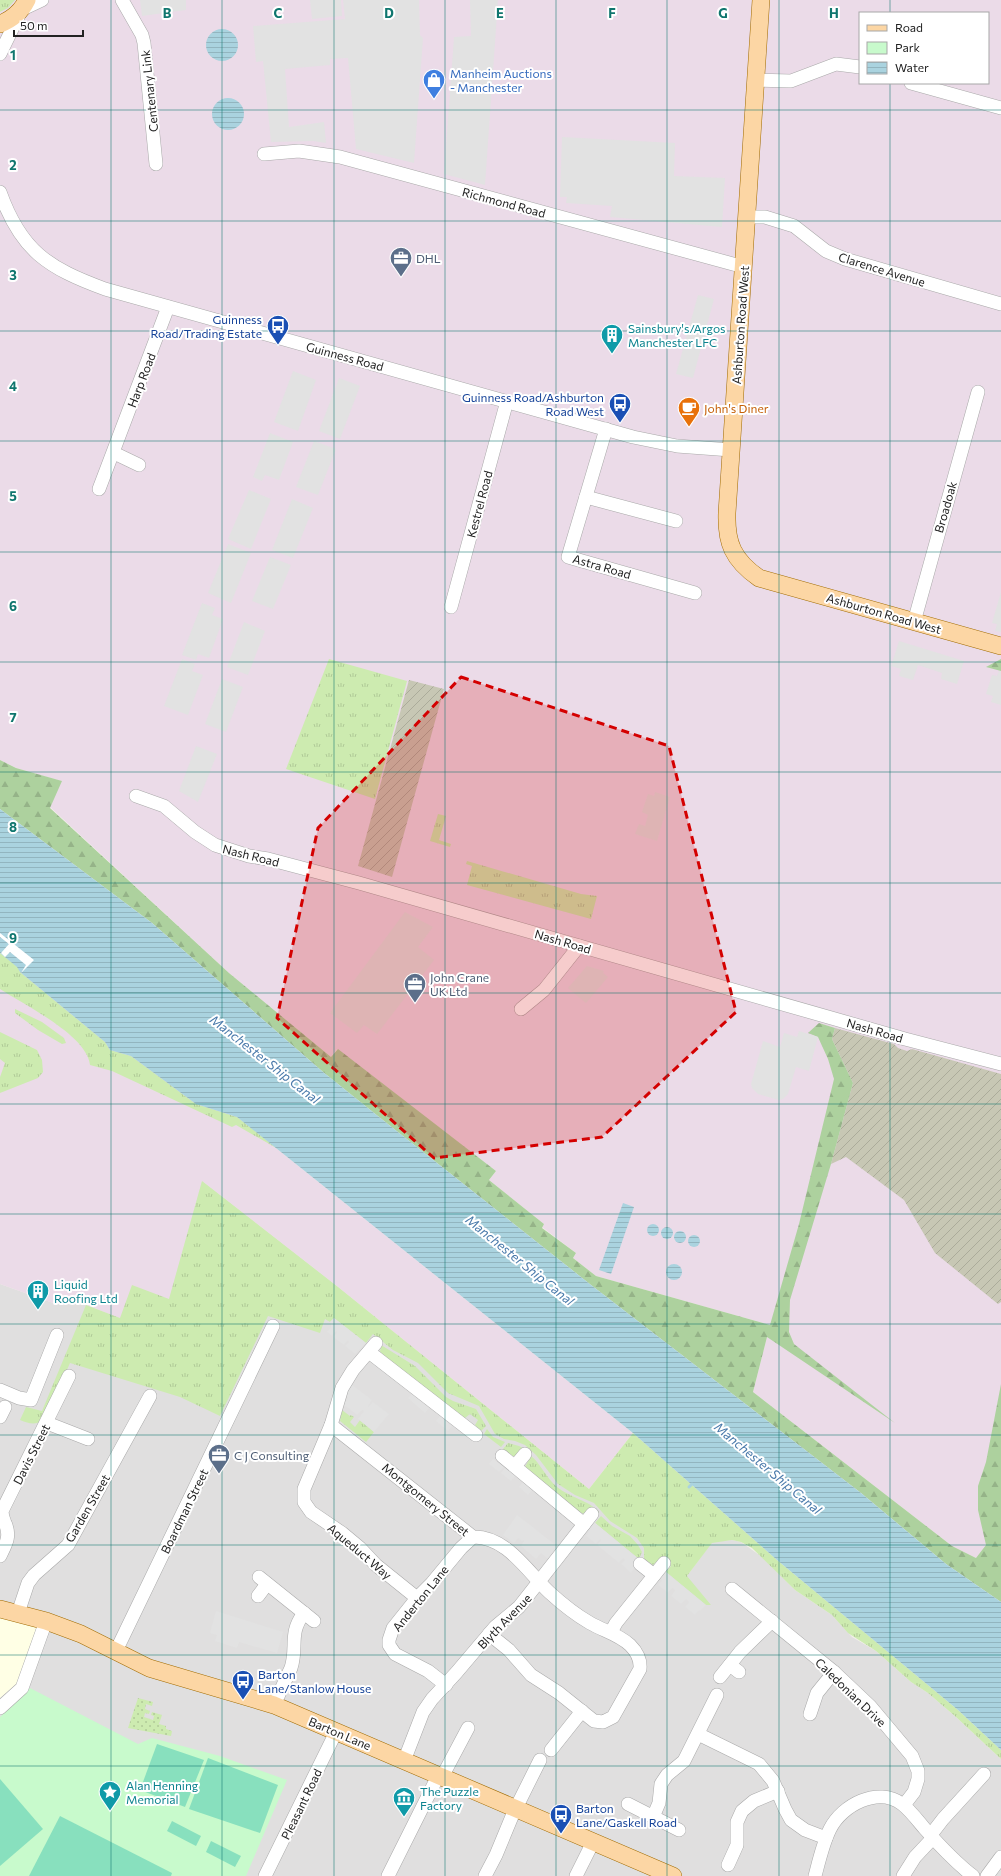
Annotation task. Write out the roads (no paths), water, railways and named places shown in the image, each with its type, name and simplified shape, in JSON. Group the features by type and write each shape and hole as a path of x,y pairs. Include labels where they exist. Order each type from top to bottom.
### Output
{"main road":[{"name":"Ashburton Road West","path":"761,0 726,530 728,542 749,571 759,578 1001,646"},
{"path":"0,24 11,19 24,7"},
{"name":"Barton Lane","path":"0,1609 46,1621 81,1634 149,1668 274,1705 671,1876"}],"street":[{"path":"0,54 24,7 42,0"},
{"name":"Centenary Link","path":"122,0 140,31 144,43 156,164"},
{"path":"756,80 791,81 836,64 859,67"},
{"path":"915,84 1001,108"},
{"name":"Richmond Road","path":"264,154 298,151 340,157 744,267"},
{"name":"Guinness Road","path":"0,192 15,227 24,241 37,255 52,266 70,276 104,289 606,429 677,446 731,450"},
{"name":"Clarence Avenue","path":"747,217 765,217 794,226 826,251 845,259 1001,304"},
{"name":"Harp Road","path":"99,489 114,453 168,307"},
{"name":"Broadoak","path":"914,622 978,392"},
{"name":"Kestrel Road","path":"451,607 507,401"},
{"name":"Astra Road","path":"606,429 568,557 695,593"},
{"path":"114,453 139,465"},
{"path":"586,497 676,521"},
{"name":"Nash Road","path":"136,796 164,806 205,839 215,845 236,852 352,881 905,1039 1001,1064"},
{"path":"521,1009 544,990 579,946"},
{"name":"Boardman Street","path":"116,1652 273,1326"},
{"path":"0,1390 19,1398 31,1400 57,1335"},
{"name":"Aqueduct Way","path":"417,1598 376,1565 355,1543 307,1508 303,1496 304,1490 331,1425 342,1388 353,1370 373,1347 469,1423 476,1435"},
{"name":"Davis Street","path":"0,1556 8,1539 9,1532 2,1517 2,1511 69,1376"},
{"name":"Garden Street","path":"18,1613 28,1583 34,1575 68,1545 150,1396"},
{"path":"46,1423 88,1439"},
{"name":"Montgomery Street","path":"331,1425 473,1537 486,1538 496,1542 529,1569 549,1591 580,1616 596,1626 611,1632 636,1652 641,1663 640,1669 613,1717 603,1722 599,1722 590,1718 582,1711"},
{"path":"515,1466 526,1454"},
{"name":"Blyth Avenue","path":"404,1761 423,1712 432,1699 446,1685 499,1623 519,1607 588,1519 502,1456"},
{"name":"Anderton Lane","path":"446,1685 428,1671 399,1658 389,1645 389,1640 393,1628 417,1598 432,1583 461,1548 473,1537"},
{"path":"611,1632 616,1623 664,1563"},
{"path":"640,1564 654,1575"},
{"path":"258,1596 263,1580 309,1617 295,1629 293,1662 274,1705"},
{"name":"Caledonian Drive","path":"732,1589 747,1594 772,1621 834,1672 870,1706 912,1756 918,1771 918,1779 914,1792 904,1805"},
{"path":"0,1708 22,1688 46,1621"},
{"path":"720,1677 735,1668 772,1621"},
{"path":"489,1634 509,1650 531,1675 559,1693 582,1711 551,1750"},
{"path":"810,1714 809,1699 834,1672"},
{"path":"653,1817 658,1806 659,1789 663,1779 684,1761 698,1734 704,1708 717,1695"},
{"path":"388,1876 440,1777 468,1728"},
{"name":"Pleasant Road","path":"265,1876 336,1732"},
{"path":"698,1734 759,1764 773,1781 784,1809 791,1820 805,1830 826,1838"},
{"path":"485,1876 540,1760"},
{"path":"903,1876 915,1856 930,1841 933,1832 943,1819 984,1774"},
{"path":"728,1864 738,1855 737,1822 742,1811 754,1801 778,1791"},
{"path":"815,1876 826,1838 834,1821 840,1815 861,1801 877,1797 885,1797 904,1805 952,1859 973,1876"},
{"path":"628,1804 679,1830"},
{"path":"576,1876 593,1842"},
{"path":"987,1876 1001,1857"}],"water":[{"path":"219,29 225,29 234,33 238,45 234,57 225,61 219,61 210,57 206,48 206,42 210,33"},
{"path":"225,98 231,98 240,102 244,114 240,126 231,130 225,130 216,126 212,117 212,111 216,102"},
{"name":"Manchester Ship Canal","path":"0,809 152,923 323,1072 389,1125 591,1285 861,1493 946,1564 1001,1602 1001,1750 958,1710 777,1560 633,1433 237,1117 196,1104 131,1056 110,1050 105,1042 20,972 17,967 0,953"},
{"path":"623,1203 634,1207 611,1274 599,1270"},
{"path":"653,1224 657,1226 659,1230 657,1234 653,1236 649,1234 647,1230 649,1226"},
{"path":"667,1227 671,1229 673,1233 671,1237 667,1239 663,1237 661,1233 663,1229"},
{"path":"680,1231 684,1233 686,1237 684,1241 680,1243 676,1241 674,1237 676,1233"},
{"path":"694,1235 698,1237 700,1241 698,1245 694,1247 690,1245 688,1241 690,1237"},
{"path":"671,1264 677,1264 682,1269 680,1278 677,1280 671,1280 666,1275 666,1269"}],"waterway":[{"path":"689,1487 692,1484"}],"place":[{"name":"Manheim Auctions - Manchester","path":"434,100"},
{"name":"DHL","path":"401,278"},
{"name":"Guinness Road/Trading Estate","path":"278,346"},
{"name":"Sainsbury's/Argos Manchester LFC","path":"612,354"},
{"name":"Guinness Road/Ashburton Road West","path":"620,424"},
{"name":"John's Diner","path":"689,428"},
{"name":"John Crane UK Ltd","path":"415,1004"},
{"name":"Liquid Roofing Ltd","path":"38,1310"},
{"name":"C J Consulting","path":"219,1474"},
{"name":"Barton Lane/Stanlow House","path":"243,1700"},
{"name":"Alan Henning Memorial","path":"110,1812"},
{"name":"The Puzzle Factory","path":"404,1818"},
{"name":"Barton Lane/Gaskell Road","path":"561,1834"}]}
